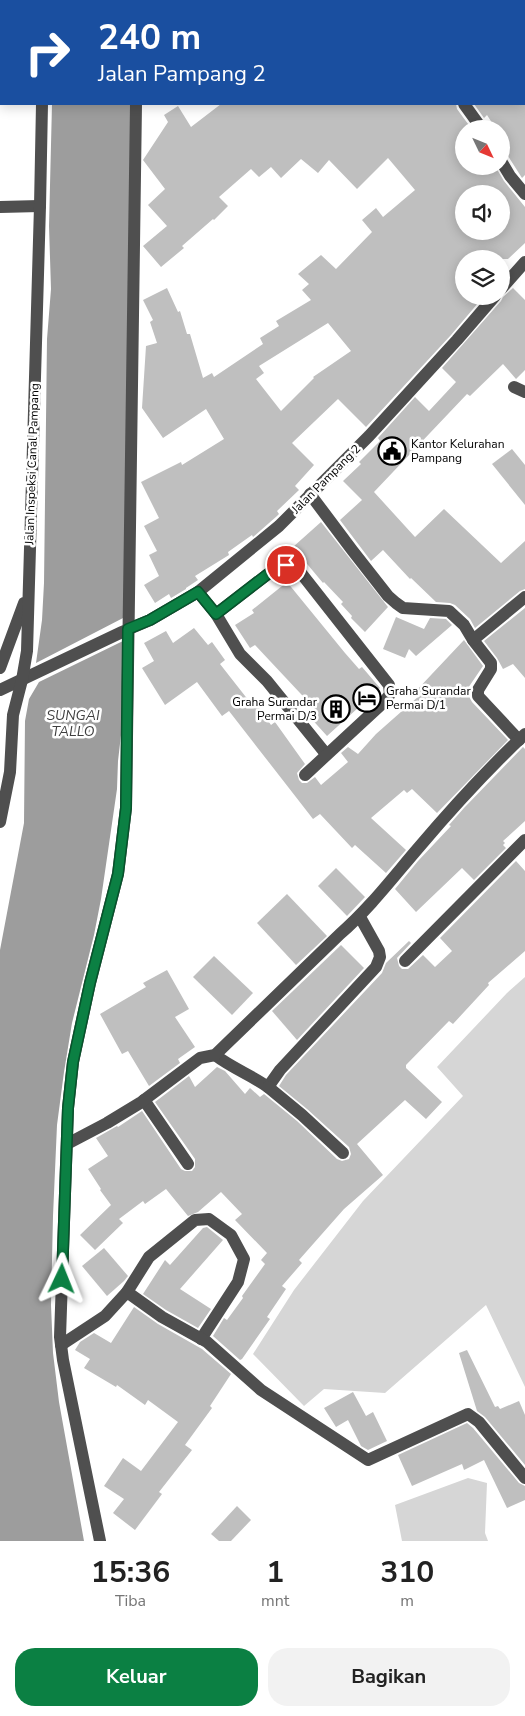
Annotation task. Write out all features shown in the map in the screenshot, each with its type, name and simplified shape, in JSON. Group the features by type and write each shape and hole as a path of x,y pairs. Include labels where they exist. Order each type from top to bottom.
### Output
{"street":[{"name":"Jalan Inspeksi Canal Pampang","path":"0,822 10,772 13,715 27,651 42,105"},
{"path":"100,1541 63,1360 61,1345 62,1279 71,1080 78,1031 118,874 126,800 125,630 136,105"},
{"path":"465,105 476,120"},
{"path":"509,175 525,194"},
{"path":"0,207 40,206"},
{"path":"510,279 525,262"},
{"name":"Jalan Pampang 2","path":"0,690 125,630 150,620 198,592 279,526 369,436 487,305"},
{"path":"67,1144 144,1100 200,1058 215,1055 360,917 421,845 522,737 478,696 478,690 491,669 491,663 464,625 450,611 403,608 388,596 310,494"},
{"path":"216,614 277,567 286,565 297,568 390,689 390,694 385,701 305,775"},
{"path":"0,668 28,592"},
{"path":"198,592 216,614 240,654 267,681 326,754"},
{"path":"473,640 525,598"},
{"path":"405,961 525,840"},
{"path":"268,1087 280,1070 376,967 380,957 379,951 360,917"},
{"path":"215,1055 227,1065 252,1075 268,1087 343,1153"},
{"path":"144,1100 188,1164"},
{"path":"61,1345 105,1316 127,1292 149,1257 195,1220 209,1219 230,1235 244,1259 238,1282 202,1339"},
{"path":"127,1292 162,1317 207,1342 261,1390 368,1460 468,1414 479,1422 525,1478"}],"shaded area":[{"path":"525,977 525,1387 486,1305 385,1393 324,1389 304,1406 253,1354 294,1290 363,1201 463,1096 437,1067 507,993"},
{"path":"468,1478 487,1483 485,1533 488,1541 402,1541 395,1505"}],"water":[{"path":"52,105 133,105 125,617 36,663 42,620 44,583 47,339 51,289 49,226"},
{"name":"SUNGAI TALLO","path":"123,641 121,735 117,789 101,899 72,1023 64,1072 57,1125 53,1216 51,1305 53,1353 59,1402 84,1541 0,1541 0,950 24,823 25,721 29,699 39,682"}],"building":[{"path":"220,105 456,105 465,120 455,120 455,175 500,175 507,185 455,185 455,240 510,240 510,188 525,207 525,243 510,257 510,250 455,250 455,305 476,305 451,335 366,427 338,399 292,443 314,465 295,486 299,490 277,511 279,514 253,537 252,535 228,552 229,555 195,576 198,580 186,589 171,598 169,594 155,603 144,585 159,576 149,555 157,551 144,526 159,518 141,482 181,462 182,465 224,439 206,409 163,438 142,408 146,346 157,343 150,322 153,320 143,300 167,288 178,312 180,311 187,334 190,334 203,378 212,373 214,377 263,344 260,338 279,326 276,321 311,300 302,290 309,284 298,274 321,255 336,269 372,232 362,220 376,208 383,217 415,190 388,158 357,189 329,160 318,173 301,159 281,178 271,167 259,177 251,169 219,197 228,206 161,267 143,246 167,226 148,205 165,189 143,160 168,122 164,115 178,106 191,127","holes":["328,323 351,351 313,377 281,411 256,379 264,373 259,366"]},
{"path":"475,105 525,105 525,175 522,178 510,159 510,120 490,120 487,115 484,118"},
{"path":"513,288 525,300 525,370 516,379 503,364 470,396 467,394 374,492 415,537 444,509 501,563 525,541 525,589 475,628 470,619 455,605 436,602 410,579 383,550 371,561 340,520 362,500 343,481 361,464 359,462 380,441 378,438 415,397 429,411 456,382 442,368 497,305 510,305 510,291"},
{"path":"512,449 525,465 525,505 492,464"},
{"path":"321,522 388,607 365,632 351,618 352,616 341,604 343,602 323,583 293,547"},
{"path":"287,582 359,669 362,667 380,688 327,736 308,715 315,709 255,645 250,648 235,625 254,613 252,610"},
{"path":"525,608 525,678 513,664 503,669 484,641"},
{"path":"396,617 424,629 430,618 446,619 452,625 416,656 409,649 405,658 383,649"},
{"path":"194,628 208,645 212,642 225,660 220,664 249,701 252,698 271,725 275,722 305,764 297,773 302,783 307,783 315,777 321,785 348,762 341,753 348,747 358,754 376,734 419,696 415,692 464,640 483,666 466,691 472,702 508,740 437,813 412,789 407,793 404,790 371,818 406,850 386,873 355,845 352,848 320,814 313,819 229,711 222,716 197,682 165,705 142,668 154,661 144,643 166,631 173,643"},
{"path":"523,747 525,749 525,821 503,841 505,843 503,845 506,848 474,880 462,868 416,912 395,889 451,826 449,825 464,808"},
{"path":"516,861 525,871 525,951 488,983 489,985 453,1024 449,1021 406,1065 406,1068 442,1102 426,1119 405,1100 357,1144 383,1175 344,1209 299,1260 302,1263 282,1286 286,1289 267,1317 270,1319 242,1359 240,1360 213,1336 224,1318 227,1320 243,1298 242,1296 265,1264 261,1260 267,1253 235,1220 242,1214 221,1192 198,1212 188,1216 166,1189 145,1204 143,1201 119,1219 123,1223 95,1250 80,1235 111,1205 88,1169 108,1156 96,1138 118,1127 142,1111 181,1169 192,1171 195,1167 195,1159 155,1102 189,1076 195,1087 217,1067 225,1071 245,1094 250,1088 260,1097 264,1094 297,1121 337,1159 342,1161 349,1159 351,1154 349,1147 279,1086 286,1075 382,973 386,963 409,941 411,943 397,958 402,969 408,969 423,955 435,967 452,951 440,938"},
{"path":"336,868 365,897 347,916 318,886"},
{"path":"287,894 327,936 296,965 257,923"},
{"path":"341,945 364,968 297,1040 272,1011"},
{"path":"214,956 253,993 232,1015 193,977"},
{"path":"167,970 189,1009 175,1017 195,1047 178,1059 180,1063 149,1086 128,1051 122,1054 100,1014 146,987 143,983"},
{"path":"207,1227 223,1240 180,1289 211,1309 198,1328 166,1310 143,1294 165,1260 170,1265 203,1228"},
{"path":"104,1248 128,1276 107,1296 82,1266"},
{"path":"134,1307 158,1324 202,1349 231,1374 210,1406 212,1408 185,1445 192,1450 159,1492 162,1494 135,1530 113,1513 124,1499 104,1486 123,1458 141,1471 178,1422 148,1400 145,1405 117,1385 116,1387 84,1368 90,1359 75,1350 80,1342 94,1333 111,1343"},
{"path":"467,1350 495,1407 498,1406 500,1409 519,1401 525,1415 525,1465 485,1417 477,1411 459,1353"},
{"path":"353,1392 366,1416 373,1412 387,1441 368,1450 361,1446 348,1420 336,1427 324,1408"},
{"path":"467,1423 519,1483 525,1486 525,1500 507,1508 484,1460 464,1470 462,1464 412,1486 398,1455"},
{"path":"237,1506 251,1520 231,1541 219,1541 211,1534"}],"place":[{"name":"Kantor Kelurahan Pampang","path":"392,451"},
{"name":"Graha Surandar Permai D/1","path":"367,698"},
{"name":"Graha Surandar Permai D/3","path":"336,709"}],"route":[{"path":"62,1279 68,1108 73,1062 78,1031 118,874 126,808 128,629 150,620 198,592 216,614 277,567 286,565"}]}
